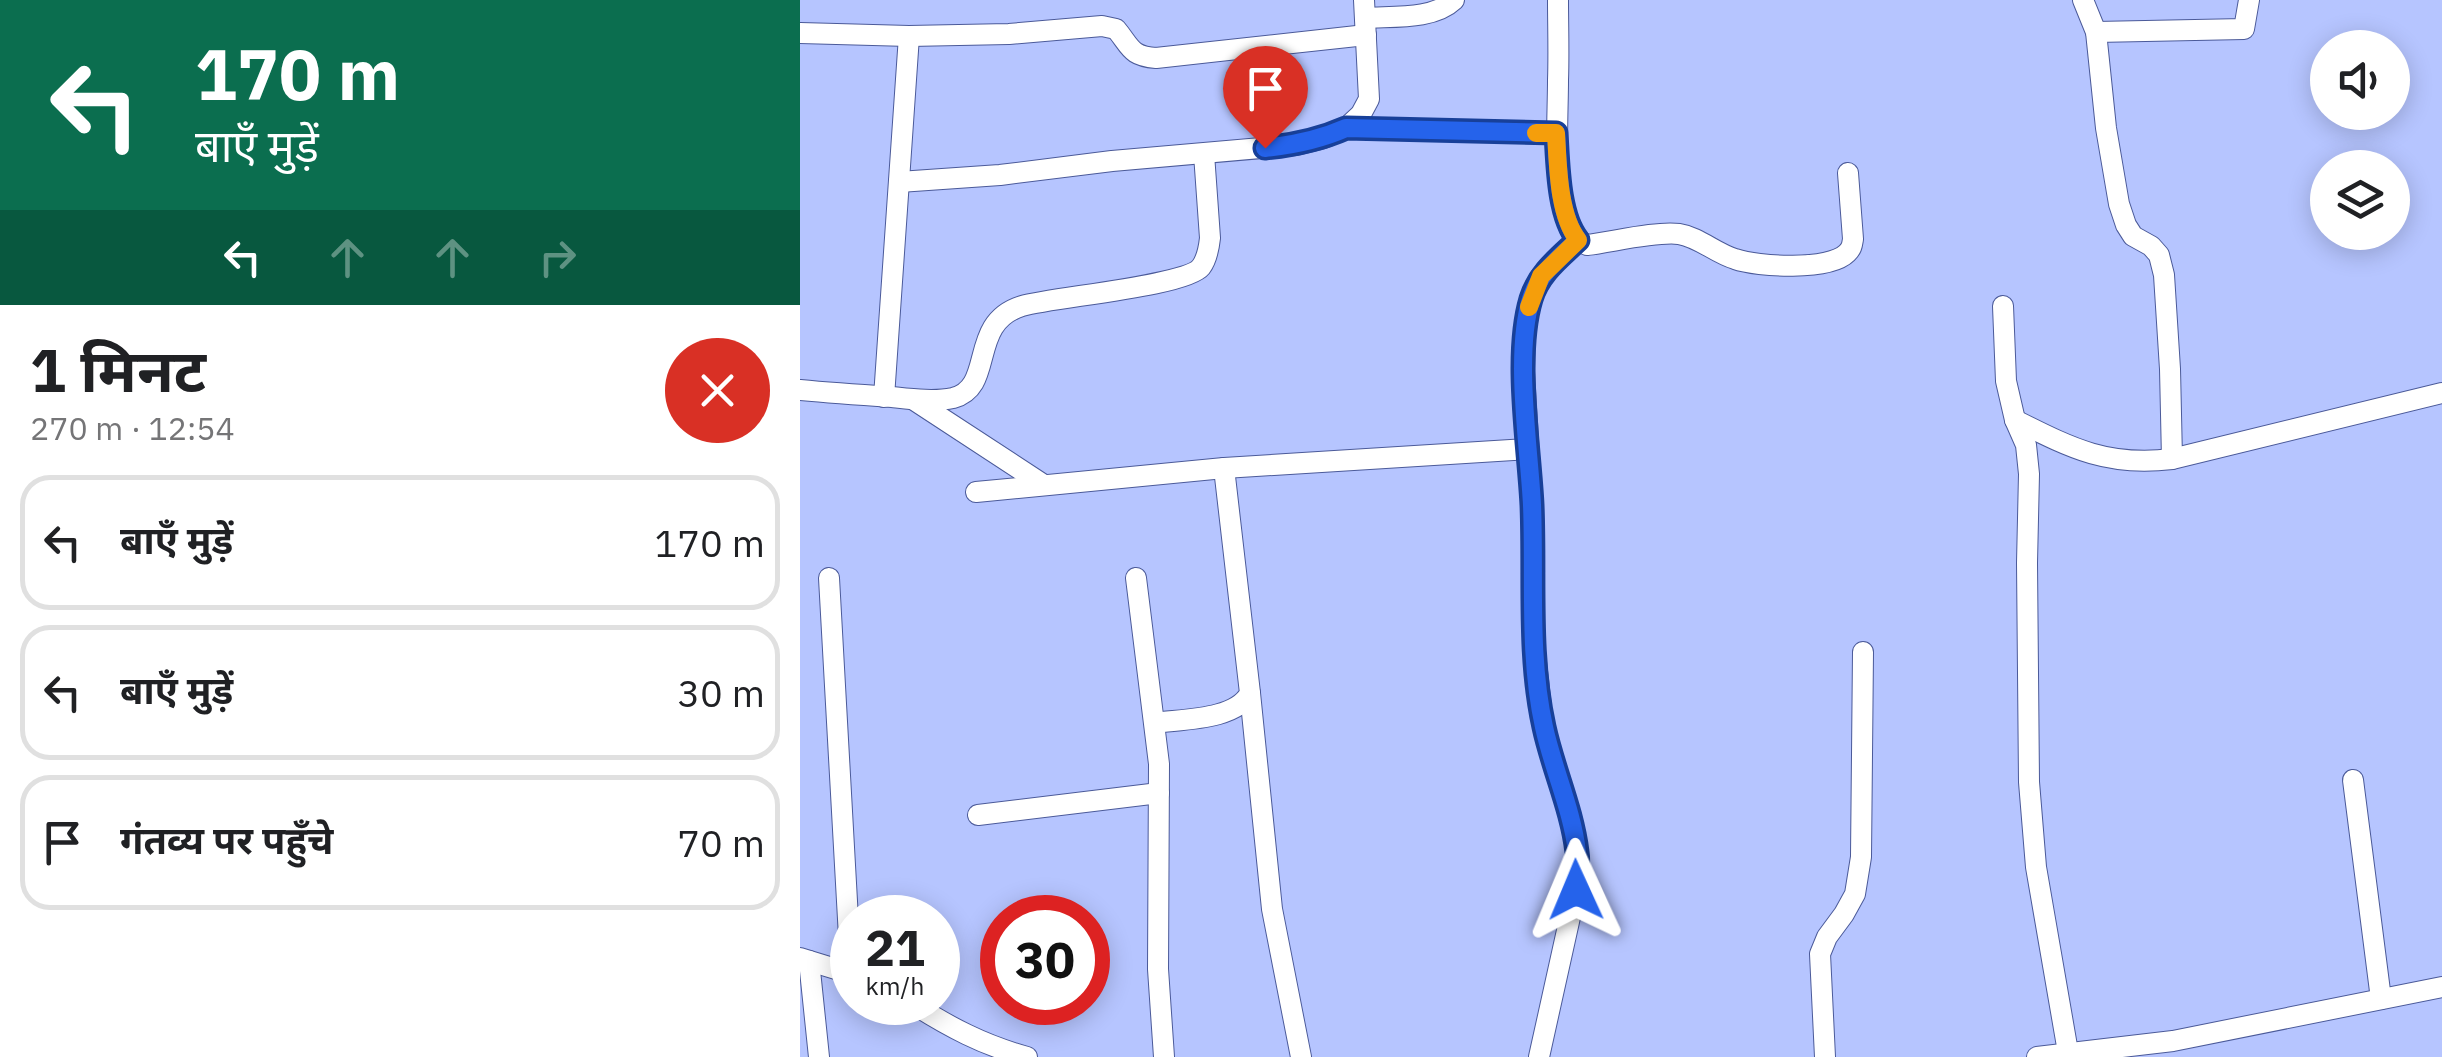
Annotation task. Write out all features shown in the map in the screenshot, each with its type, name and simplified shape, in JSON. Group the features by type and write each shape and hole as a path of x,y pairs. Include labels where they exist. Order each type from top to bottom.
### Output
{"street":[{"path":"800,33 1010,34 1102,26 1116,29 1140,57 1156,58 1365,18 1436,12 1454,0"},
{"path":"1558,0 1558,168 1566,215 1578,240 1587,245 1678,234 1727,256 1760,265 1833,260 1845,256 1853,239 1848,174"},
{"path":"2083,0 2096,32 2119,204 2134,236 2159,255 2164,275 2172,459"},
{"path":"2096,32 2244,29 2249,0"},
{"path":"899,182 1296,145 1324,138 1346,128 1362,114 1370,99 1365,18"},
{"path":"884,397 909,36"},
{"path":"1346,128 1556,133"},
{"path":"800,390 912,399 956,398 970,388 994,323 1007,311 1187,276 1201,268 1210,238 1204,154"},
{"path":"1539,1057 1576,890 1578,856 1543,725 1534,644 1525,328 1531,298 1541,276 1578,240"},
{"path":"2003,306 2006,381 2014,420 2026,445 2029,474 2028,782 2036,867 2068,1052"},
{"path":"2014,420 2070,448 2110,460 2145,462 2172,459 2442,393"},
{"path":"912,399 1044,485"},
{"path":"976,492 1224,468 1528,449"},
{"path":"1224,468 1272,909 1301,1057"},
{"path":"829,578 847,895"},
{"path":"1136,578 1155,722 1159,793 1158,969 1164,1057"},
{"path":"1825,1057 1820,954 1855,894 1861,857 1863,652"},
{"path":"1155,722 1230,711 1250,694"},
{"path":"2352,780 2381,999"},
{"path":"978,814 1159,793"},
{"path":"818,1057 805,959 830,967"},
{"path":"2038,1057 2173,1041 2442,987"},
{"path":"946,1025 998,1053 1027,1057"}],"slow traffic":[{"path":"1529,307 1541,276 1578,240 1566,215 1556,133 1536,133"}],"route":[{"path":"1265,148 1296,145 1346,128 1556,133 1566,215 1578,240 1541,276 1531,298 1525,328 1524,370 1534,644 1543,725 1578,856 1576,890"}]}
